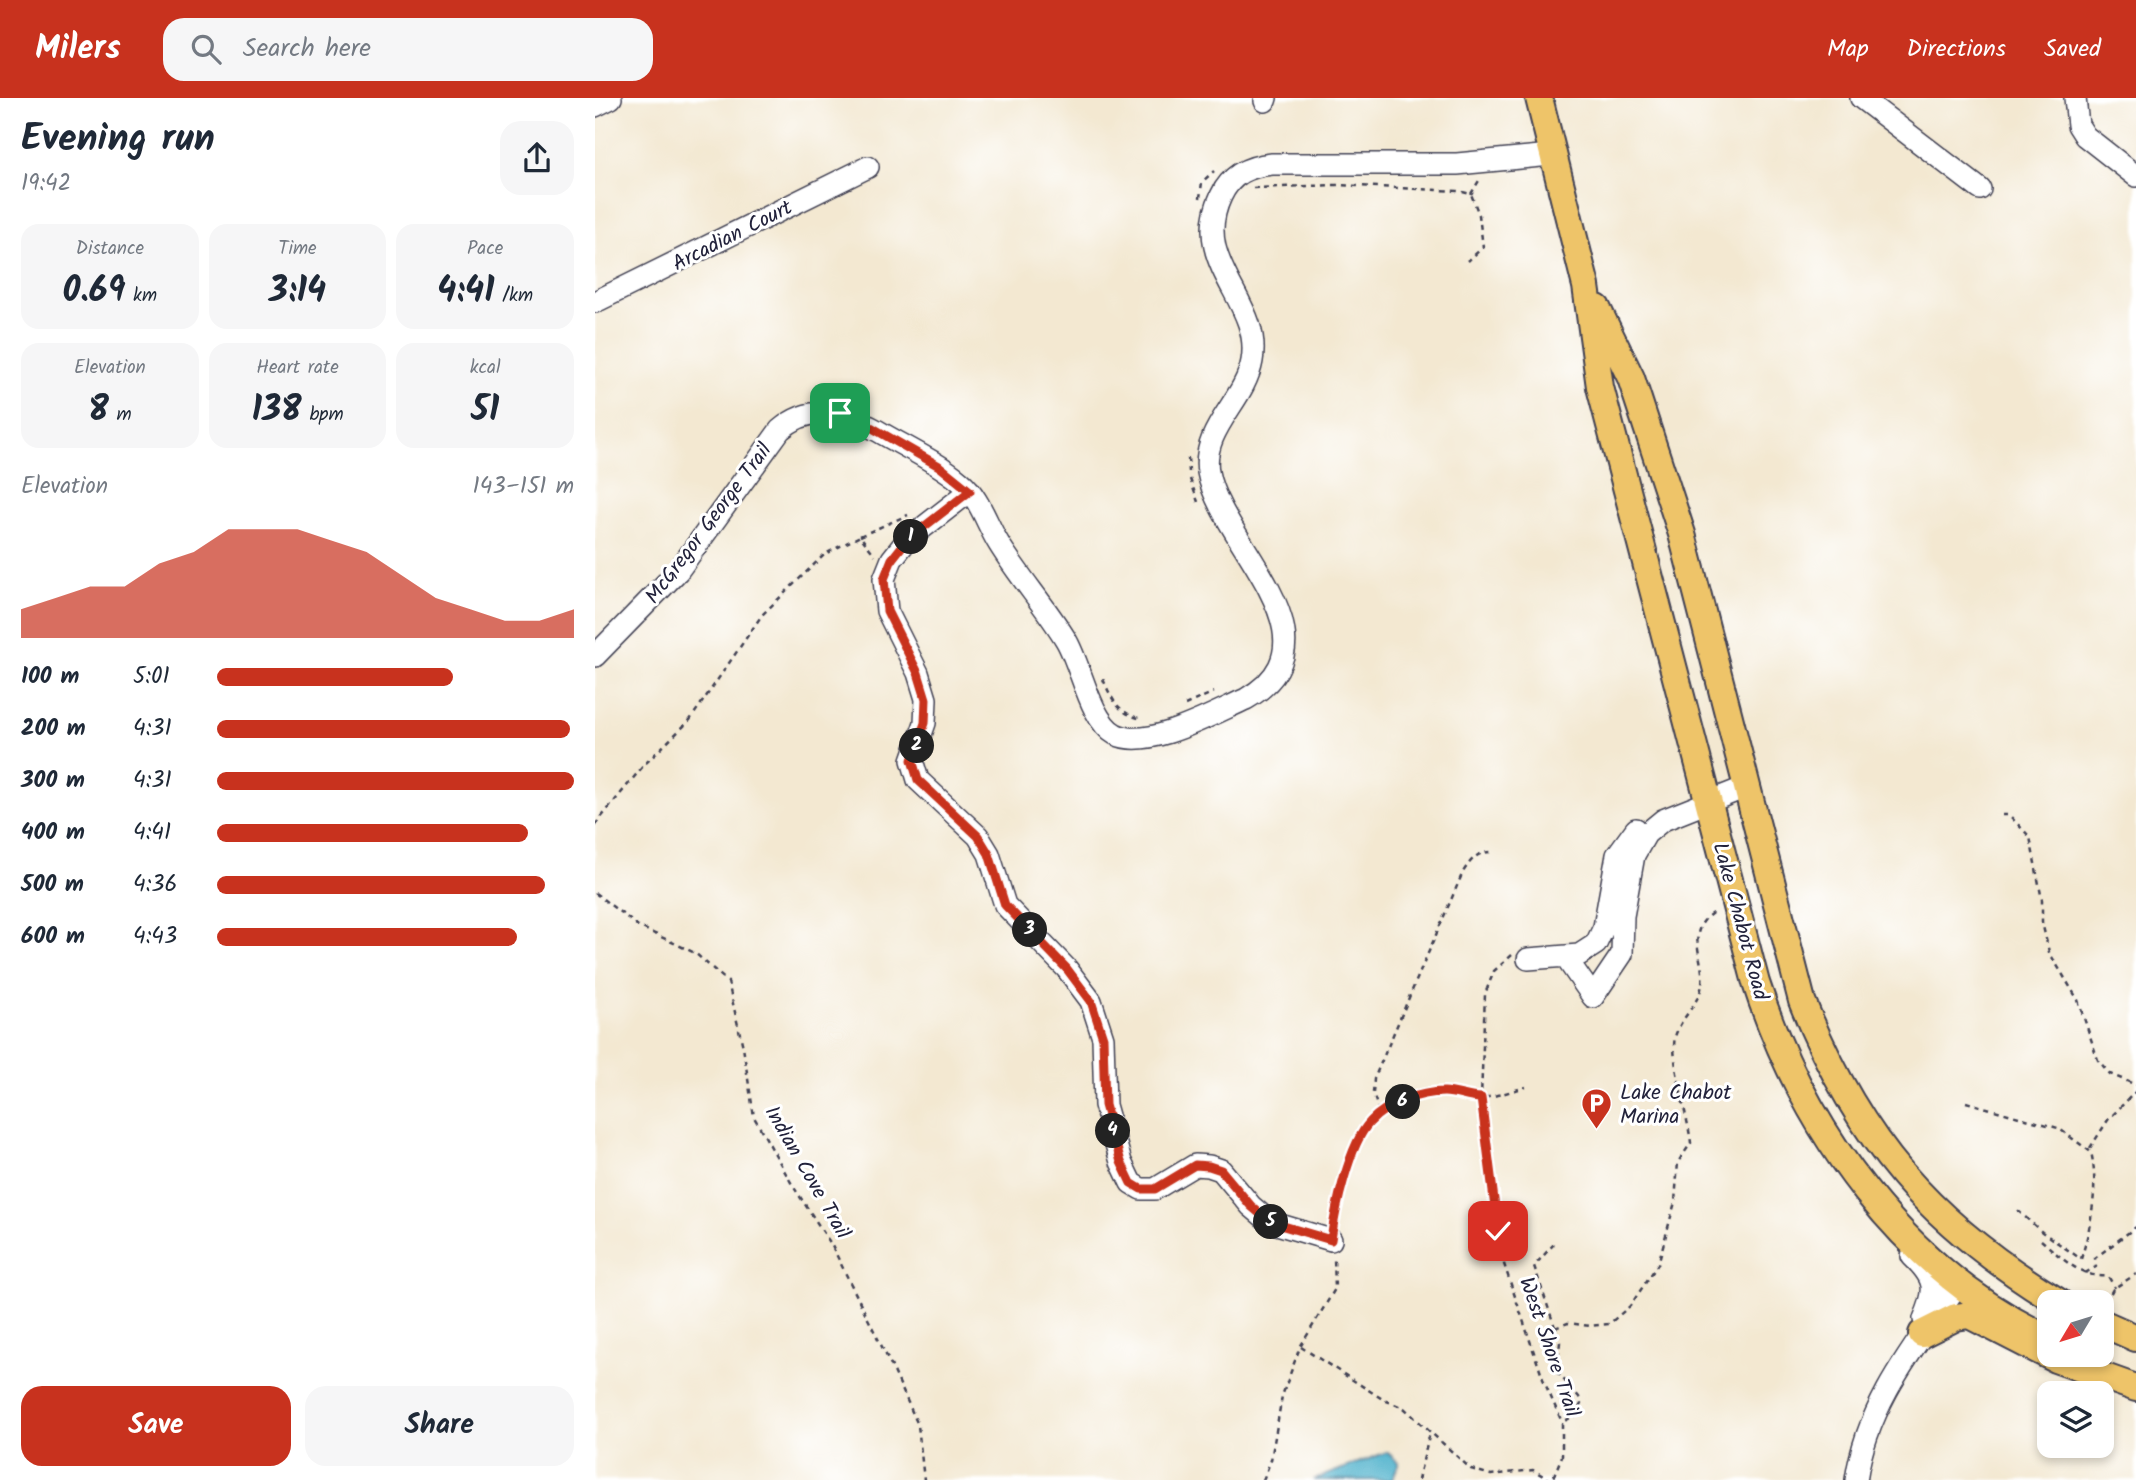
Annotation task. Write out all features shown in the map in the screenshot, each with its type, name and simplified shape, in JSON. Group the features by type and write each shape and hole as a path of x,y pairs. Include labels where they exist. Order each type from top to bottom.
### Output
{"main road":[{"name":"Lake Chabot Road","path":"1539,98 1551,155 1586,286 1600,387 1734,898 1773,1030 1796,1084 1835,1150 1898,1226 1958,1284 2009,1318 2037,1333"},
{"name":"Lake Chabot Road","path":"1586,286 1631,378 1662,467 1802,1001 1837,1080 1889,1159 1958,1232 2002,1266 2040,1290"},
{"path":"1889,1159 1903,1193 1943,1244 1958,1284 1982,1276 1995,1278 2037,1304"},
{"path":"1922,1334 1956,1317 1969,1315 2055,1359 2136,1388"},
{"path":"2114,1328 2136,1338"},
{"path":"2114,1343 2136,1351"},
{"path":"2114,1363 2136,1370"}],"street":[{"path":"595,106 611,98"},
{"path":"1861,98 1980,189"},
{"path":"2075,98 2078,125 2085,136 2136,176"},
{"path":"595,656 678,571 772,439 801,416 826,412 855,418 939,466 970,491 997,542 1068,643 1096,710 1103,723 1114,733 1126,738 1157,736 1252,696 1277,671 1282,658 1284,638 1270,591 1219,503 1208,473 1212,439 1243,387 1254,350 1247,319 1222,272 1213,243 1216,210 1225,187 1243,171 1272,164 1457,164 1551,155"},
{"name":"Arcadian Court","path":"595,302 868,167"},
{"path":"970,491 907,540 887,570 884,597 887,611 918,673 926,699 925,723 912,760 914,771 932,795 978,836 989,854 1005,905 1067,969 1091,1001 1103,1038 1105,1105 1126,1177 1141,1189 1155,1189 1195,1165 1209,1166 1221,1170 1251,1206 1270,1222 1331,1240"},
{"path":"1566,958 1593,997 1622,954 1613,929 1616,855 1636,829 1661,809 1746,787"},
{"path":"1524,956 1566,958 1579,955 1613,929"},
{"path":"1835,1150 1848,1178 1872,1214 1927,1272 1933,1283 1933,1298 1924,1318 1922,1334"},
{"path":"1856,1480 1873,1418 1897,1371 1958,1284"}],"path":[{"path":"1200,201 1202,182 1214,171 1222,169"},
{"path":"1248,187 1288,189 1336,185 1458,191 1471,194 1479,215 1483,247 1468,261"},
{"path":"1189,452 1190,481 1200,506"},
{"path":"595,825 644,765 690,720 762,615 825,554 860,536 887,570"},
{"path":"1100,672 1111,696 1122,711 1134,717 1153,719"},
{"path":"1174,710 1221,689"},
{"path":"2002,815 2014,819 2030,837 2049,952 2078,1000 2098,1060 2110,1074 2136,1085"},
{"path":"1380,1114 1373,1093 1374,1079 1463,872 1474,856 1483,851 1495,852"},
{"name":"Indian Cove Trail","path":"595,893 638,926 695,953 728,982 743,1047 754,1117 793,1186 831,1244 892,1367 918,1425 924,1480"},
{"path":"1555,1328 1568,1323 1602,1325 1619,1318 1658,1264 1675,1202 1678,1162 1691,1143 1673,1047 1675,1036 1679,1022 1702,985 1697,939 1704,918 1734,898"},
{"name":"West Shore Trail","path":"1524,956 1500,963 1488,981 1485,994 1481,1098 1504,1264 1543,1378 1562,1422 1562,1456 1551,1480"},
{"path":"1263,1480 1271,1460 1282,1396 1300,1347 1335,1289 1331,1240 1345,1179 1360,1136 1380,1114 1405,1101 1430,1093 1447,1092 1466,1098 1481,1098 1526,1087"},
{"path":"2089,1149 2108,1121 2136,1091"},
{"path":"1966,1102 2058,1128 2089,1149 2094,1166 2091,1223 2081,1259 2042,1233 2015,1208"},
{"path":"2085,1273 2096,1267 2095,1258 2136,1227"},
{"path":"2041,1240 2085,1273 2093,1277 2108,1276 2115,1288 2136,1274"},
{"path":"1554,1244 1534,1266 1560,1342 1557,1372 1579,1397 1581,1404 1574,1416 1562,1422"},
{"path":"1300,1347 1355,1382 1404,1408 1471,1469 1481,1474 1511,1474 1533,1470 1551,1480"},
{"path":"1419,1480 1431,1432"}],"water":[{"path":"1387,1452 1399,1463 1392,1480 1313,1480"}],"place":[{"name":"Lake Chabot Marina","path":"1597,1131"}],"route":[{"path":"840,413 855,418 939,466 970,491 907,540 889,564 884,579 884,597 891,624 918,673 926,699 925,723 912,760 914,771 918,780 932,795 978,836 993,864 1005,905 1067,969 1091,1001 1102,1029 1105,1105 1126,1177 1141,1189 1155,1189 1195,1165 1209,1166 1221,1170 1251,1206 1270,1222 1331,1240 1345,1179 1360,1136 1370,1121 1405,1101 1430,1093 1447,1092 1466,1098 1481,1098 1498,1231"}]}
